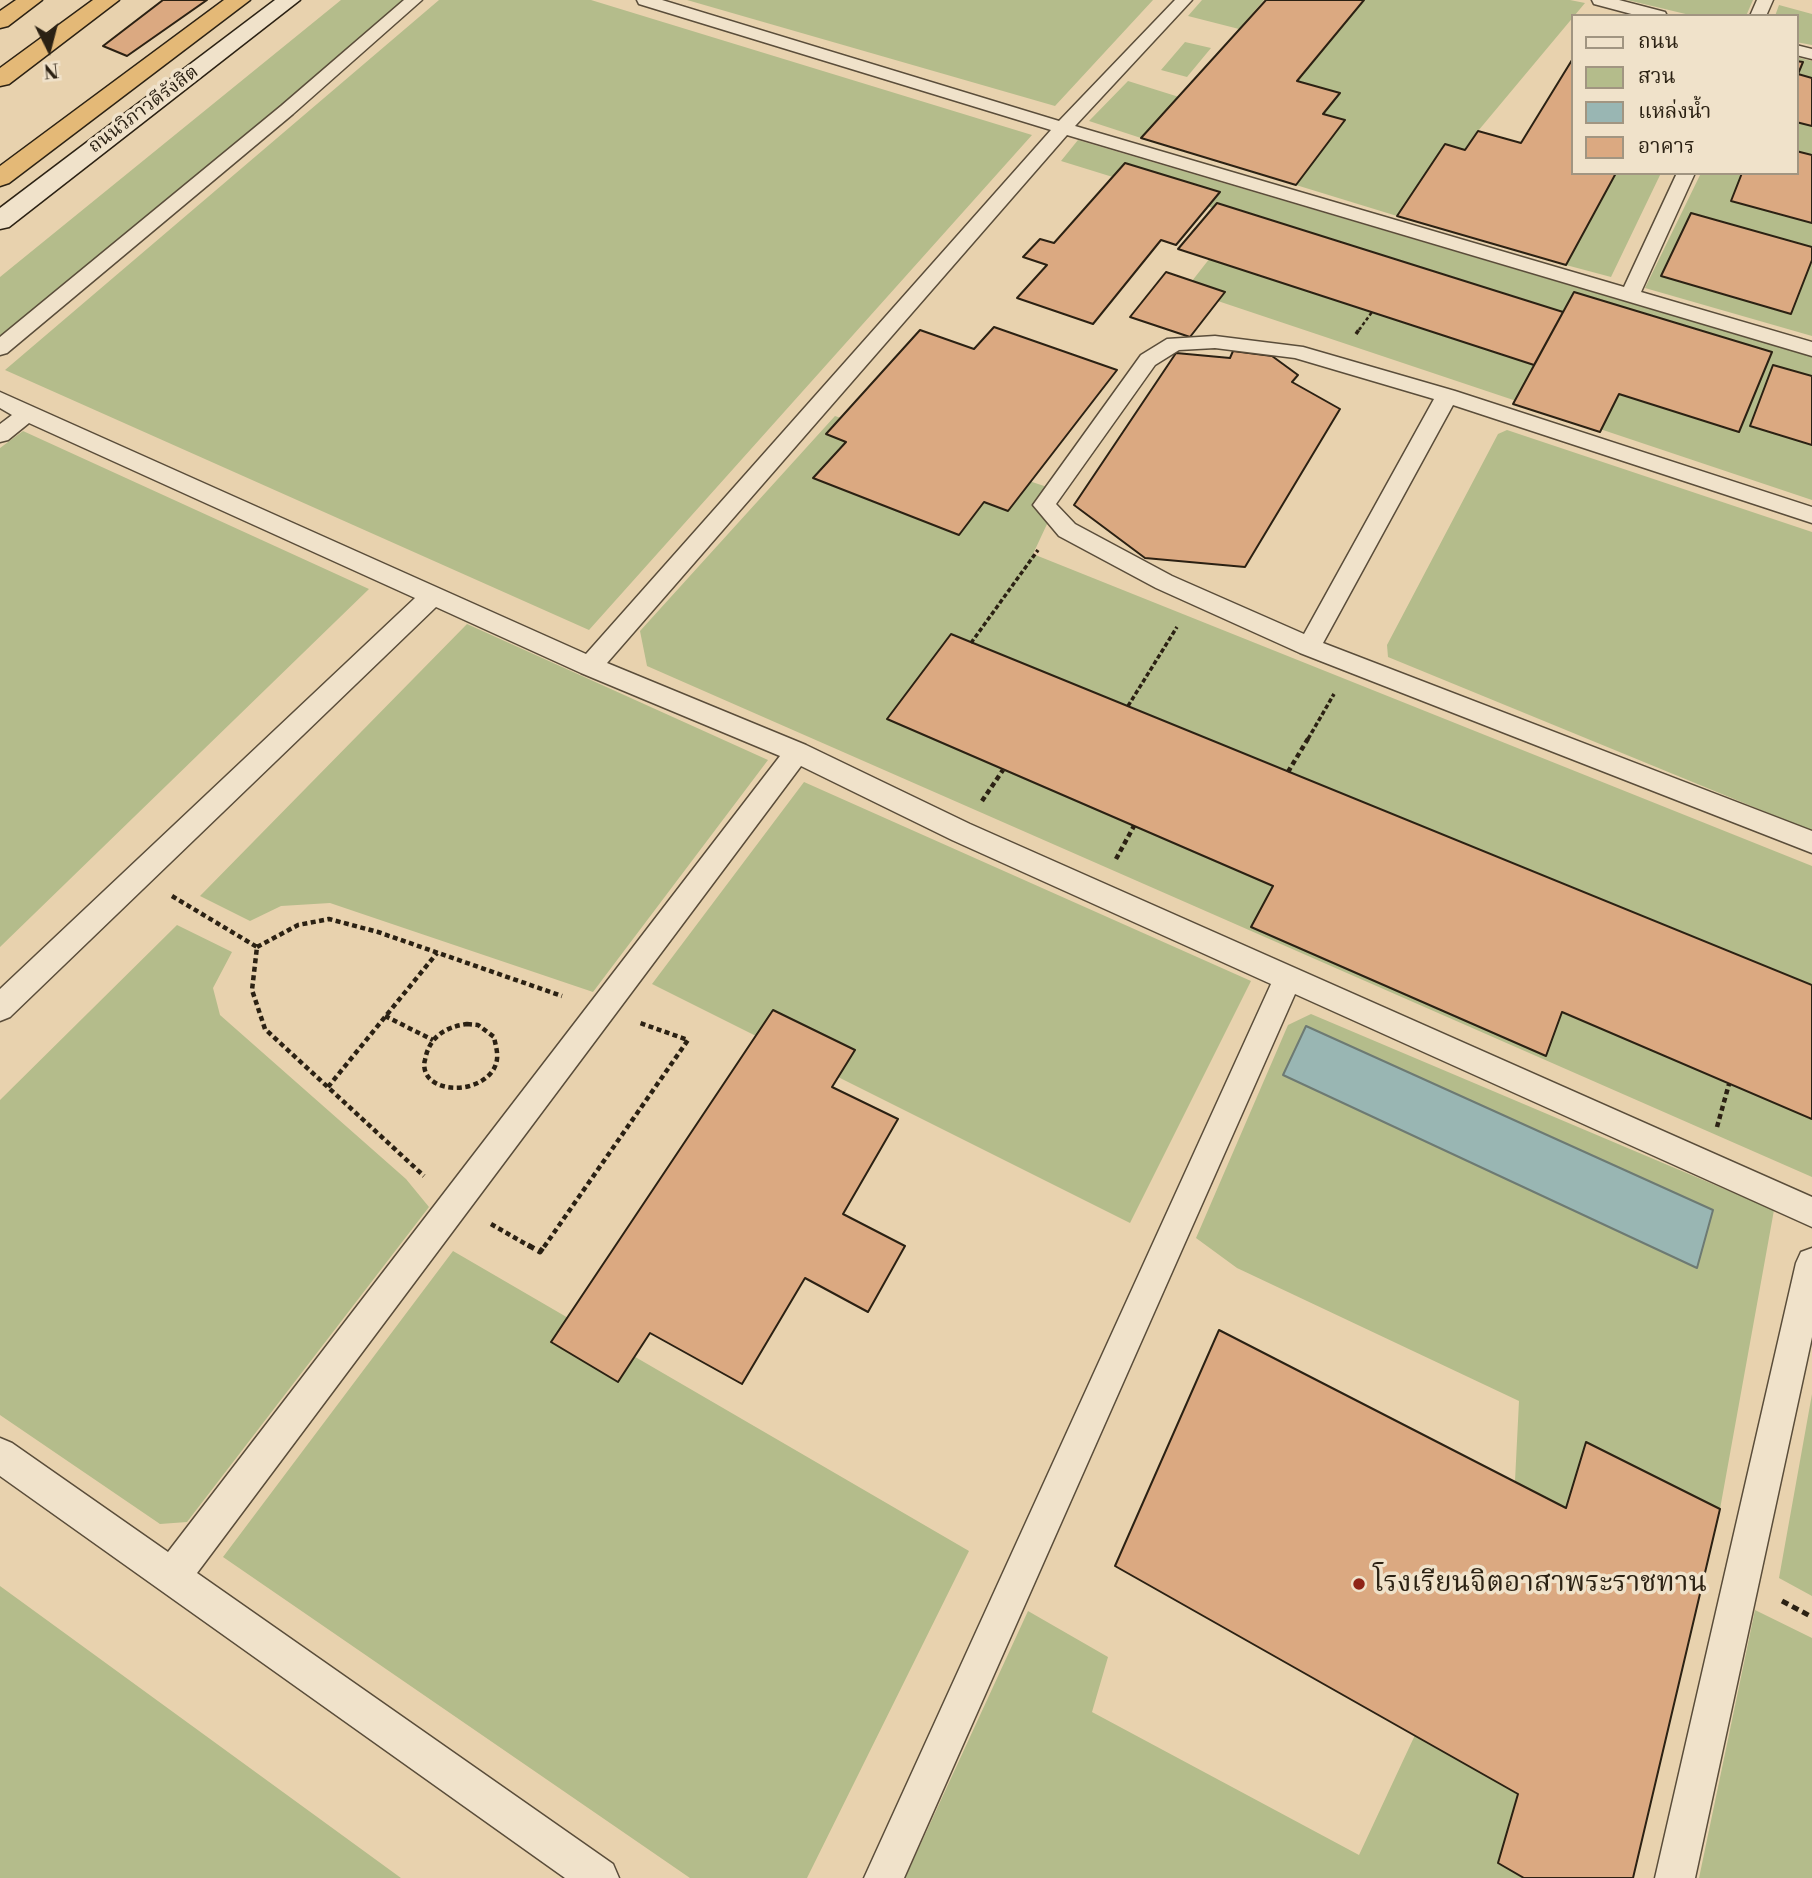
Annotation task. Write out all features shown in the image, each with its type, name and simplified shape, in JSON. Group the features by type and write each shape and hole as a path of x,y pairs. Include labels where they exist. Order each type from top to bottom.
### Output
{"highway":[{"path":"0,21 31,0"},
{"path":"0,58 84,0"},
{"path":"0,79 108,0"},
{"name":"ถนนวิภาวดีรังสิต","path":"0,178 239,0"}],"main road":[{"name":"ถนนวิภาวดีรังสิต","path":"0,221 289,0"}],"lane":[{"path":"0,348 287,110 414,0"},
{"path":"645,0 1063,128 1812,349"},
{"path":"590,666 1063,128 1184,0"},
{"path":"1600,0 1652,14"},
{"path":"1630,295 1685,175"},
{"path":"1812,515 1447,396 1296,352 1215,342 1174,344 1148,360 1044,505 1067,530 1196,597 1309,647 1812,842"},
{"path":"1309,647 1447,396"},
{"path":"0,399 27,414 590,666 797,752 961,832 1812,1212"},
{"path":"0,435 27,414"},
{"path":"0,1008 432,596"},
{"path":"172,1577 797,752"},
{"path":"884,1878 1288,977"},
{"path":"1675,1878 1812,1263"},
{"path":"0,1455 599,1878"}],"path":[{"path":"971,643 1059,520"},
{"path":"1128,706 1196,597"},
{"path":"1288,772 1352,663"},
{"path":"139,875 257,947"},
{"path":"257,947 298,925 329,919 378,932 569,999"},
{"path":"257,947 252,990 265,1029 454,1204 540,1252 688,1040 635,1022"},
{"path":"328,1087 437,953"},
{"path":"385,1016 433,1040"},
{"path":"478,1025 495,1037 499,1057 495,1068 477,1084 466,1088 441,1087 431,1081 423,1062 433,1040 454,1026 478,1025"}],"green space":[{"path":"341,0 411,0 0,346 0,277"},
{"path":"439,0 591,0 1032,135 589,630 5,370"},
{"path":"687,0 1153,0 1055,106"},
{"path":"1202,0 1264,0 1239,29 1188,16"},
{"path":"1364,0 1570,0 1585,3 1576,14 1570,14 1570,21 1465,150 1445,144 1397,216 1296,185 1345,120 1323,114 1339,93 1297,81"},
{"path":"1627,0 1753,0 1747,14 1686,14"},
{"path":"1779,5 1812,14 1812,45 1798,42 1798,14 1776,14"},
{"path":"1185,42 1211,48 1187,77 1161,70"},
{"path":"1798,58 1812,61 1812,336 1645,288 1700,175 1798,175"},
{"path":"1128,81 1179,97 1141,138 1089,121"},
{"path":"1078,140 1812,357 1812,500 1185,290 1242,217 1061,161"},
{"path":"1615,175 1660,175 1611,277 1566,265"},
{"path":"835,416 1062,492 1033,554 1812,866 1812,1177 647,666 640,631"},
{"path":"1507,430 1812,532 1812,831 1388,657 1387,645 1498,434"},
{"path":"23,431 369,589 0,947 0,448"},
{"path":"467,624 768,760 593,992 330,903 281,906 250,921 200,896"},
{"path":"804,782 1251,981 1130,1223 652,984"},
{"path":"177,925 232,952 213,988 220,1015 406,1179 429,1207 187,1522 160,1524 0,1415 0,1100"},
{"path":"1311,1014 1774,1210 1720,1509 1586,1442 1566,1508 1515,1481 1519,1401 1237,1268 1196,1238 1288,1025","holes":["1306,1026 1697,1268 1283,1075"]},
{"path":"453,1251 969,1551 807,1878 690,1878 223,1557"},
{"path":"1812,1394 1812,1596 1779,1578"},
{"path":"0,1586 401,1878 0,1878"},
{"path":"1755,1610 1812,1638 1812,1878 1699,1878"},
{"path":"1028,1611 1108,1657 1092,1712 1359,1855 1415,1735 1518,1794 1498,1863 1524,1878 905,1878"}],"water":[{"path":"1306,1026 1713,1210 1697,1268 1283,1075"}],"building":[{"path":"163,0 207,0 127,56 103,46"},
{"path":"1266,0 1364,0 1297,81 1340,93 1323,114 1345,120 1296,185 1141,138"},
{"path":"1798,61 1803,62 1798,74"},
{"path":"1570,63 1570,175 1615,175 1566,265 1397,216 1445,144 1465,150 1478,131 1521,143"},
{"path":"1798,74 1812,78 1812,126 1798,122"},
{"path":"1798,152 1812,155 1812,223 1731,201 1741,175 1798,175"},
{"path":"1125,163 1220,192 1176,245 1161,240 1093,324 1017,298 1047,265 1023,257 1040,239 1054,243"},
{"path":"1217,203 1563,312 1534,365 1178,249"},
{"path":"1691,213 1812,247 1812,260 1791,314 1661,276"},
{"path":"1166,272 1225,292 1190,337 1130,317"},
{"path":"1574,292 1772,352 1739,432 1619,394 1600,432 1513,404"},
{"path":"994,327 1117,370 1008,511 984,502 959,535 813,478 846,442 826,434 920,330 974,349"},
{"path":"1233,351 1272,356 1298,375 1292,382 1340,409 1245,567 1145,558 1074,505 1176,353 1230,358"},
{"path":"1773,365 1812,376 1812,445 1750,426"},
{"path":"951,634 1812,985 1812,1119 1562,1012 1546,1056 1251,927 1273,886 887,719"},
{"path":"773,1010 855,1050 832,1087 898,1119 843,1214 905,1246 868,1312 805,1278 742,1384 650,1333 618,1382 551,1342"},
{"path":"1219,1330 1566,1508 1586,1442 1720,1509 1633,1878 1524,1878 1498,1863 1518,1794 1115,1566"}],"place":[{"name":"โรงเรียนจิตอาสาพระราชทาน","path":"1359,1584"}]}
